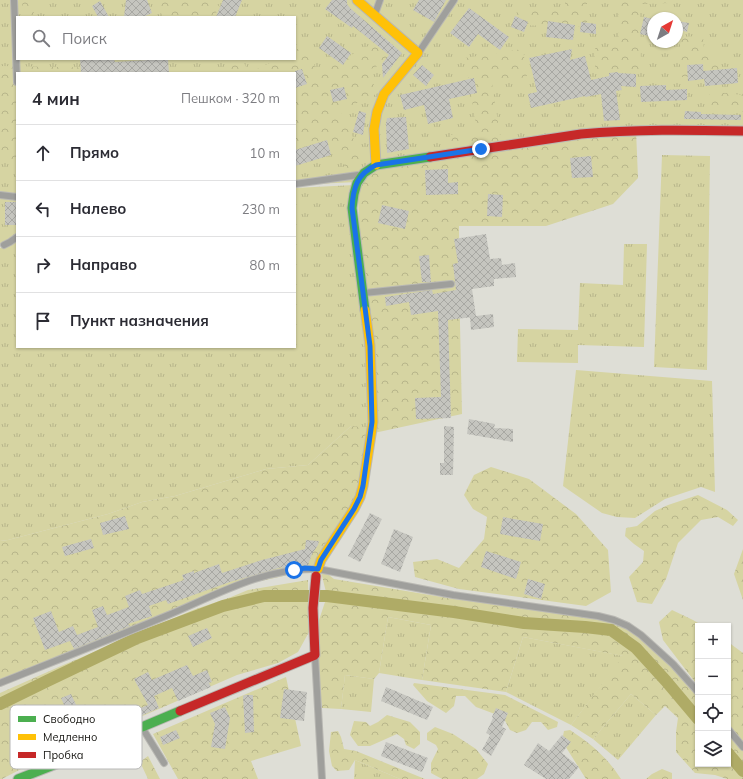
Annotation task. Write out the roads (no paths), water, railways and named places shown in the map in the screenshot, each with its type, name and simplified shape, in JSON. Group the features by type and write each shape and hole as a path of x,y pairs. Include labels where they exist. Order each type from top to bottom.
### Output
{"street":[{"path":"357,0 418,53 384,94 376,112 374,129 376,165"},
{"path":"142,727 315,655 313,608 317,572 321,560 354,509 360,497 363,486 372,422 370,346 352,208 352,196 355,186 368,169 376,165 608,131 743,131"},
{"path":"18,779 44,769"}],"lane":[{"path":"14,0 16,55"},
{"path":"375,15 380,0"},
{"path":"418,53 454,0"},
{"path":"16,60 17,72"},
{"path":"296,184 362,175"},
{"path":"0,194 16,197"},
{"path":"4,245 16,238"},
{"path":"363,293 451,284"},
{"path":"0,683 246,582 269,575 305,568 317,572 453,595 598,616 614,620 628,626 641,635 673,664 695,689"},
{"path":"315,655 322,779"},
{"path":"142,727 164,763"},
{"path":"730,731 743,747"}],"waterway":[{"path":"0,704 135,639 223,606 264,596 327,596 454,612 524,623 611,630 636,648 695,715"},
{"path":"731,757 743,771"}]}
